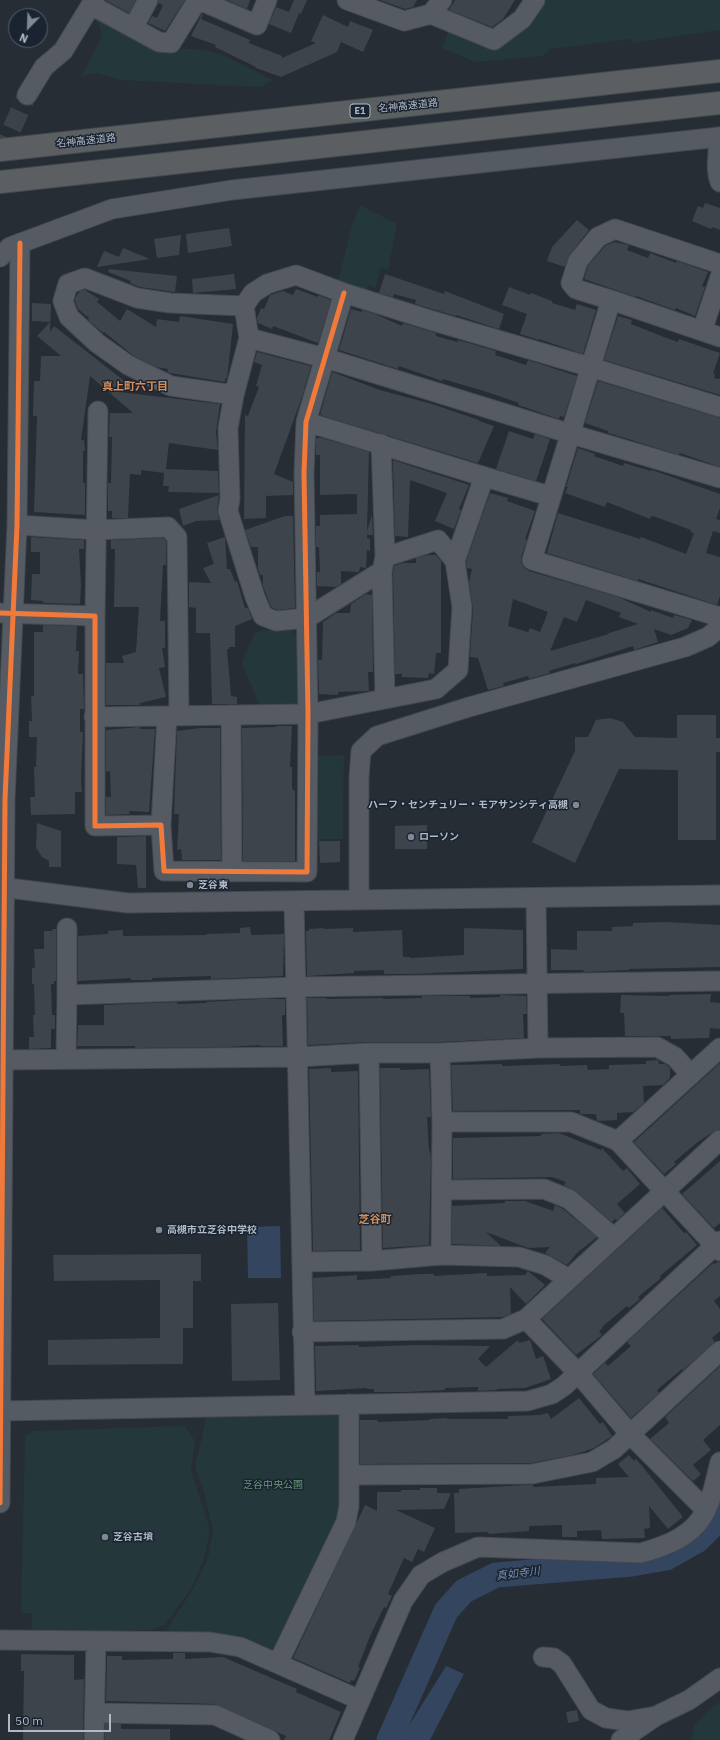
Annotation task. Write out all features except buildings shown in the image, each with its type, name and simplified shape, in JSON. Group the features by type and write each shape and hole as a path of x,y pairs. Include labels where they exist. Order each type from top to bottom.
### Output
{"highway":[{"name":"名神高速道路","path":"0,150 720,71"},
{"path":"0,182 720,103"}],"street":[{"path":"133,28 148,0"},
{"path":"28,95 44,67 63,51 93,3 159,42 171,43 195,4 204,2 257,25 267,0"},
{"path":"348,0 404,21 437,7 494,40 522,19 535,0"},
{"path":"0,257 10,247 112,209 232,190 719,137 720,149 717,174 720,182"},
{"path":"720,264 615,229 598,237 578,261 571,283 576,289 720,337"},
{"path":"0,1503 2,887 6,799 7,613 17,525 20,243"},
{"path":"455,561 438,540 383,564 307,618 276,621 263,616 255,597 228,511 230,499 228,428 234,395 250,338 244,306 253,293 267,284 296,275 344,293 430,320 590,366 720,407"},
{"path":"702,331 720,277"},
{"path":"234,395 171,386 128,365 97,343 69,317 63,301 68,284 85,278 137,298 170,303 244,306"},
{"path":"17,525 96,530 168,527 177,537 173,716 161,825 164,871 307,872 308,714 304,473 306,422 344,293"},
{"path":"611,300 590,366 571,434 550,496 532,560 720,617"},
{"path":"250,338 325,358 571,434 720,478"},
{"path":"98,411 94,716 95,826 161,825"},
{"path":"306,422 550,496"},
{"path":"381,444 385,699"},
{"path":"94,716 231,716 308,714 436,689 458,670 462,607 455,561 484,477"},
{"path":"7,613 95,616"},
{"path":"359,900 358,777 361,752 377,736 469,707 685,647 708,638 720,627"},
{"path":"231,716 232,872"},
{"path":"2,887 128,903 294,902 720,894"},
{"path":"536,898 538,1048"},
{"path":"294,902 304,1405"},
{"path":"66,1059 67,928"},
{"path":"67,995 296,987 720,981"},
{"path":"2,1060 297,1057 369,1053 440,1053 538,1048 657,1047 675,1057 691,1075"},
{"path":"618,1142 720,1048"},
{"path":"369,1053 372,1261"},
{"path":"440,1053 442,1122 441,1256"},
{"path":"1,1411 528,1401 552,1394 578,1373 718,1246 664,1192 618,1142 571,1122 442,1122"},
{"path":"302,1332 503,1329 526,1319 720,1140"},
{"path":"442,1190 544,1189 569,1199 614,1238"},
{"path":"302,1262 372,1261 441,1256 519,1257 545,1265 569,1279"},
{"path":"526,1319 578,1373 630,1434 706,1510"},
{"path":"350,1474 532,1474 592,1462 614,1449 720,1351"},
{"path":"278,1663 346,1522 349,1506 350,1474 349,1404"},
{"path":"343,1740 403,1601 421,1575 443,1562 478,1547 640,1553 666,1546 686,1534 698,1522 706,1510 720,1462"},
{"path":"0,1640 210,1642 240,1647 360,1700"},
{"path":"94,1740 96,1641"},
{"path":"542,1658 554,1658 562,1664 591,1710 606,1718 628,1721 656,1716"},
{"path":"621,1740 656,1716 688,1700 720,1678"},
{"path":"95,1713 215,1715 270,1740"}],"green space":[{"path":"544,0 720,0 720,30 632,43 631,39 550,49 543,56 475,62 442,48 449,30 493,46 518,35"},
{"path":"93,15 157,47 204,50 223,55 273,80 261,87 120,80 97,73 82,76 102,36 98,22 92,19"},
{"path":"360,205 397,224 388,270 381,268 375,288 368,285 367,291 338,282 351,229"},
{"path":"263,630 291,630 301,639 302,701 296,707 260,707 242,663 254,634"},
{"path":"344,755 343,839 316,839 315,756"},
{"name":"芝谷中央公園","path":"337,1413 343,1418 342,1498 336,1526 279,1647 269,1651 164,1634 195,1586 208,1558 213,1531 204,1492 195,1467 207,1416"},
{"path":"185,1426 195,1441 191,1469 210,1530 204,1559 192,1587 165,1625 149,1630 31,1633 32,1613 21,1613 25,1436 34,1431"},
{"path":"720,1702 720,1740 691,1740 694,1726 710,1709"}],"water":[{"path":"280,1226 281,1278 248,1278 247,1227"},
{"path":"446,1666 464,1674 430,1740 400,1740"}],"waterway":[{"name":"真如寺川","path":"389,1740 446,1611 464,1591 496,1575 632,1564 666,1558 698,1540 710,1528 720,1507"}],"tunnel":[{"path":"0,155 27,95"}],"cycle path":[{"path":"0,1503 5,799 17,525 20,243"},
{"path":"0,613 95,616 95,826 161,825 164,871 307,872 308,714 304,473 306,422 344,293"}],"place":[{"name":"ハーフ・センチュリー・モアサンシティ高槻","path":"576,805"},
{"name":"ローソン","path":"411,837"},
{"name":"芝谷東","path":"190,885"},
{"name":"高槻市立芝谷中学校","path":"159,1230"},
{"name":"芝谷古墳","path":"105,1537"}],"district":[{"name":"真上町六丁目","path":"135,387"},
{"name":"芝谷町","path":"375,1220"}]}
